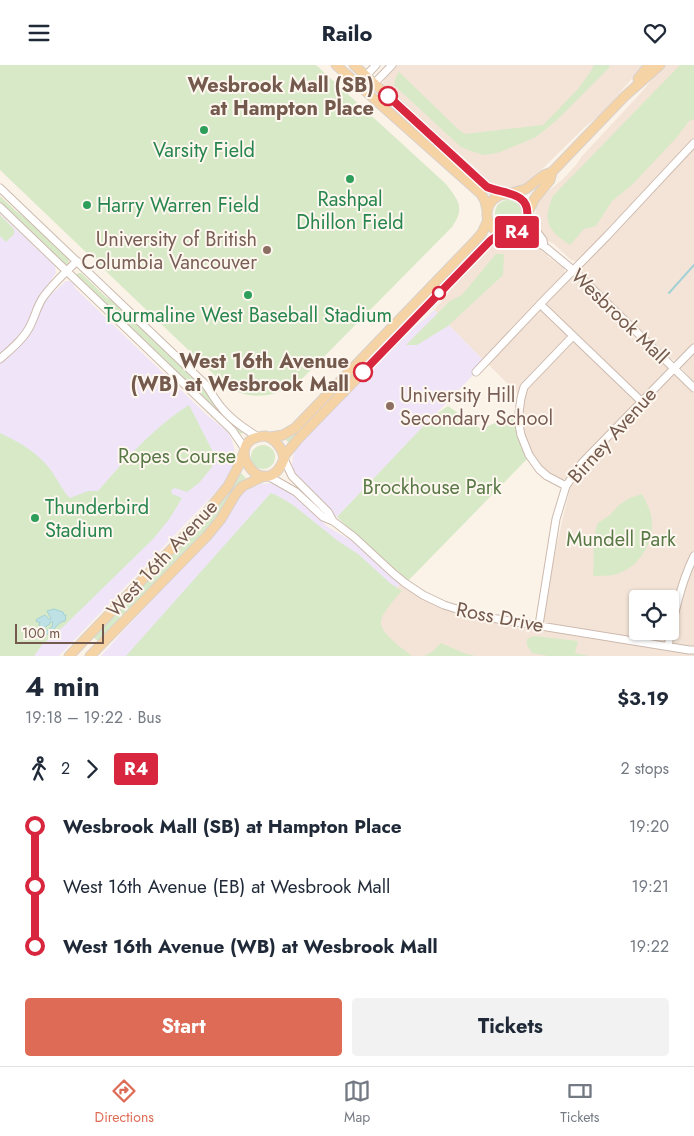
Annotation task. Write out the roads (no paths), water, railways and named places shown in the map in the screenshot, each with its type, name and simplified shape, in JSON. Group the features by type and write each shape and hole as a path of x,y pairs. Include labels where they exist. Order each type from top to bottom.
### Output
{"main road":[{"path":"336,65 481,193 486,201 488,220 482,233 476,240 295,428 283,435 258,437 249,442 245,450 246,463 256,474 266,476 273,475 278,471 284,457 299,438 490,241 520,229 525,223 535,198 550,180 552,172"},
{"path":"354,65 487,187 515,195 522,199 528,215"},
{"path":"624,97 648,65"},
{"path":"488,209 494,199 501,194 526,189 544,175 552,172 624,97 660,65"},
{"path":"488,220 493,228 508,233"},
{"path":"270,437 280,446 284,457"},
{"name":"West 16th Avenue","path":"69,656 206,513 228,486 245,450"},
{"name":"West 16th Avenue","path":"90,656 207,536 243,486 266,476"}],"street":[{"path":"358,84 376,65"},
{"path":"366,92 392,65"},
{"path":"476,372 694,143"},
{"path":"0,188 205,385 221,407 234,420 258,437"},
{"path":"0,207 232,430 245,450"},
{"name":"Wesbrook Mall","path":"528,215 544,246"},
{"name":"Wesbrook Mall","path":"508,233 544,246 573,270 694,388"},
{"path":"0,359 26,332 41,300 77,261"},
{"path":"540,304 641,401"},
{"path":"566,486 547,476 528,455 521,435 519,413 524,387 573,336"},
{"name":"Birney Avenue","path":"540,625 556,519 566,486 582,463 694,347"},
{"name":"Ross Drive","path":"284,457 292,475 328,512 333,521"},
{"name":"Ross Drive","path":"266,476 296,492 323,517 333,521 354,537 394,574 423,595 444,605 473,614 694,650"},
{"path":"668,646 676,605 694,556"}],"water":[{"path":"54,609 66,615 65,621 46,635 44,634 45,632 52,627 53,622 50,622 43,630 39,625 40,622 36,621 45,615 50,620 47,611"}],"waterway":[{"path":"669,293 694,265"}],"place":[{"name":"Wesbrook Mall (SB) at Hampton Place","path":"388,96"},
{"name":"Varsity Field","path":"204,130"},
{"name":"Rashpal Dhillon Field","path":"350,179"},
{"name":"Harry Warren Field","path":"87,205"},
{"name":"University of British Columbia Vancouver","path":"267,250"},
{"name":"Tourmaline West Baseball Stadium","path":"248,295"},
{"name":"West 16th Avenue (WB) at Wesbrook Mall","path":"363,372"},
{"name":"University Hill Secondary School","path":"390,406"},
{"name":"Thunderbird Stadium","path":"35,518"}],"park label":[{"name":"Ropes Course","path":"177,456"},
{"name":"Brockhouse Park","path":"432,487"},
{"name":"Mundell Park","path":"621,539"}]}
